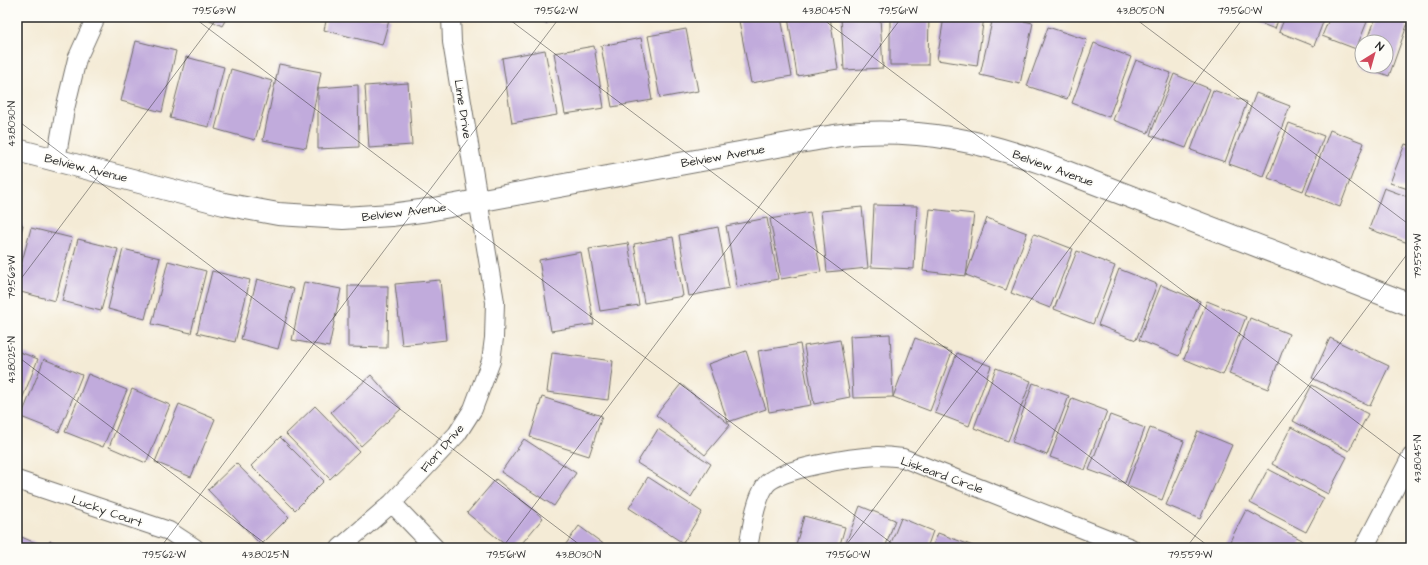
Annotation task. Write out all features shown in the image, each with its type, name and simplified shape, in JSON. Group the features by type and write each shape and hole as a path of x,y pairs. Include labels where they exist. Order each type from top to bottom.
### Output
{"street":[{"path":"56,160 65,109 77,59 96,17"},
{"name":"Lime Drive","path":"451,17 452,42 478,201"},
{"name":"Belview Avenue","path":"17,150 224,204 278,214 343,218 378,216 428,210 806,141 859,133 911,133 951,138 995,147 1043,163 1411,305"},
{"name":"Fiori Drive","path":"340,548 392,503 457,434 473,409 491,361 494,338 495,302 478,201"},
{"name":"Liskeard Circle","path":"748,548 758,500 765,485 776,476 795,469 878,456 902,458 1131,548"},
{"path":"1364,548 1411,457"},
{"name":"Lucky Court","path":"17,480 169,531 195,548"},
{"path":"392,503 436,548"}],"building":[{"path":"204,17 227,17 222,26"},
{"path":"327,17 390,17 382,45 324,30"},
{"path":"534,17 550,17 546,24"},
{"path":"763,17 781,17 792,76 751,83 739,21"},
{"path":"788,17 830,17 838,69 797,76"},
{"path":"841,17 880,17 883,68 844,70"},
{"path":"890,17 929,17 928,65 890,65"},
{"path":"944,17 984,17 977,66 937,60"},
{"path":"993,17 1006,17 1033,23 1020,84 980,75"},
{"path":"1244,17 1279,17 1275,29"},
{"path":"1285,17 1325,17 1314,46 1279,32"},
{"path":"1330,17 1369,17 1362,34 1354,34 1354,48 1322,36"},
{"path":"1376,17 1410,17 1394,62 1394,34 1370,34"},
{"path":"1048,27 1087,40 1067,99 1027,86"},
{"path":"686,29 698,91 660,98 648,36"},
{"path":"641,38 652,100 612,107 601,46"},
{"path":"136,41 176,51 162,112 121,101"},
{"path":"1094,43 1131,57 1109,117 1072,103"},
{"path":"594,46 604,108 565,114 554,53"},
{"path":"545,50 557,115 512,123 502,58"},
{"path":"186,57 224,67 209,127 170,118"},
{"path":"1136,60 1171,73 1148,133 1113,120"},
{"path":"279,64 321,72 306,148 263,140"},
{"path":"231,69 272,81 255,140 215,129"},
{"path":"1174,74 1210,89 1186,148 1150,135"},
{"path":"408,83 412,145 369,148 365,86"},
{"path":"358,85 359,147 318,149 318,88"},
{"path":"1213,90 1247,102 1225,162 1191,150"},
{"path":"1256,93 1290,106 1263,176 1229,164"},
{"path":"1289,123 1324,136 1303,191 1268,178"},
{"path":"1330,130 1364,143 1340,207 1306,194"},
{"path":"1405,144 1411,146 1411,190 1390,183"},
{"path":"1384,188 1411,198 1411,244 1369,229"},
{"path":"874,205 917,206 914,269 871,267"},
{"path":"862,207 868,268 827,272 821,211"},
{"path":"930,209 974,214 966,276 923,271"},
{"path":"810,212 821,272 781,279 770,219"},
{"path":"767,218 778,279 737,287 726,226"},
{"path":"987,218 1027,233 1006,290 966,275"},
{"path":"17,223 23,225 18,245 17,245"},
{"path":"718,227 729,288 689,296 679,235"},
{"path":"31,228 72,238 55,301 17,291 17,280"},
{"path":"1034,234 1073,249 1050,308 1011,293"},
{"path":"673,237 683,296 644,303 634,244"},
{"path":"78,239 118,249 101,311 62,301"},
{"path":"628,243 639,305 600,311 589,249"},
{"path":"123,249 160,258 145,319 108,309"},
{"path":"1077,251 1115,266 1093,324 1054,309"},
{"path":"581,252 594,324 551,331 539,260"},
{"path":"168,261 206,271 191,333 152,324"},
{"path":"1119,269 1157,284 1136,340 1098,325"},
{"path":"212,271 250,280 235,342 197,333"},
{"path":"257,279 294,289 278,349 241,339"},
{"path":"440,280 446,340 402,345 395,284"},
{"path":"304,282 341,289 329,347 292,340"},
{"path":"1161,285 1200,301 1179,356 1139,340"},
{"path":"348,286 388,286 387,348 348,347"},
{"path":"1207,301 1246,317 1223,375 1184,359"},
{"path":"1250,318 1289,334 1268,389 1229,374"},
{"path":"890,334 893,397 853,398 850,336"},
{"path":"915,338 952,352 930,411 893,397"},
{"path":"1330,338 1389,366 1370,406 1312,378"},
{"path":"840,340 850,397 814,404 804,346"},
{"path":"800,344 811,405 769,412 758,351"},
{"path":"17,351 38,359 17,412"},
{"path":"746,351 766,409 728,422 708,364"},
{"path":"552,353 613,361 608,400 547,392"},
{"path":"957,353 991,366 969,426 935,413"},
{"path":"44,359 82,375 59,432 21,417"},
{"path":"996,368 1031,381 1008,441 974,428"},
{"path":"88,374 127,390 103,447 65,432"},
{"path":"371,375 401,409 361,446 331,412"},
{"path":"1033,383 1069,396 1047,455 1012,442"},
{"path":"681,384 730,425 705,455 656,415"},
{"path":"1312,385 1368,414 1349,451 1293,421"},
{"path":"132,389 170,405 146,463 109,447"},
{"path":"542,397 602,416 589,456 530,437"},
{"path":"1072,398 1107,411 1085,470 1050,457"},
{"path":"179,404 215,419 191,477 155,462"},
{"path":"315,406 359,451 330,479 286,434"},
{"path":"1110,415 1145,428 1125,483 1089,470"},
{"path":"1291,427 1347,457 1328,494 1272,464"},
{"path":"1150,428 1184,441 1162,500 1127,486"},
{"path":"658,429 711,464 691,497 637,463"},
{"path":"1198,431 1232,445 1200,519 1166,505"},
{"path":"280,437 324,481 295,510 251,466"},
{"path":"524,439 576,473 554,506 501,472"},
{"path":"236,463 289,517 261,545 208,490"},
{"path":"1268,469 1324,498 1306,532 1250,503"},
{"path":"648,477 702,512 683,543 629,508"},
{"path":"496,479 543,518 518,548 509,548 467,513"},
{"path":"860,506 895,520 885,548 844,548"},
{"path":"1246,510 1302,540 1298,548 1227,547"},
{"path":"804,516 845,527 839,548 795,548"},
{"path":"901,518 933,531 927,548 889,548"},
{"path":"579,526 609,548 563,548"},
{"path":"938,533 973,546 972,548 932,548"},
{"path":"17,535 40,545 38,548 17,548"},
{"path":"50,541 66,548 47,548"}]}
